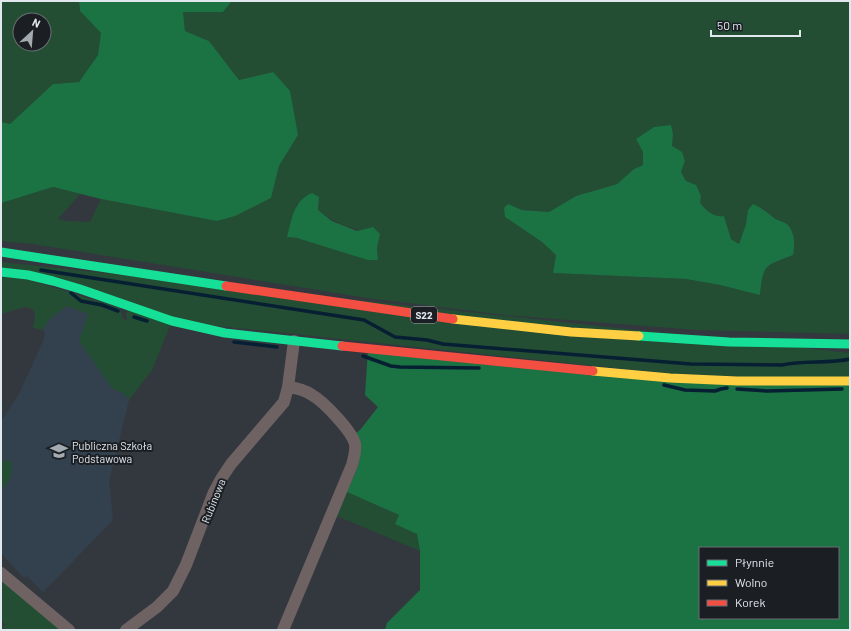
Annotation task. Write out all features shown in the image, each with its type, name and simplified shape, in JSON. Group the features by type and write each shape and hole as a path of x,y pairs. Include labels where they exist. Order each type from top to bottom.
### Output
{"main road":[{"name":"S22","path":"1,252 364,307 460,320 571,332 729,342 850,344"},
{"path":"1,272 28,275 60,283 172,321 204,329 294,341 670,378 738,381 850,380"}],"street":[{"name":"Rubinowa","path":"126,630 157,607 173,591 186,565 214,492 221,478 231,464 284,402 288,387 294,341"},
{"path":"283,630 354,460 355,449 349,430 315,397 302,390 288,387"},
{"path":"1,573 69,630"}],"shaded area":[{"name":"Publiczna Szkoła Podstawowa","path":"67,306 88,314 112,388 124,394 129,400 109,481 113,520 43,592 27,576 24,578 1,553 1,422 19,394 44,339 45,332 42,330 51,318"}],"green space":[{"path":"1,1 79,1 80,11 101,33 98,55 79,82 53,84 10,124 1,122"},
{"path":"79,1 232,1 223,12 183,12 185,31 209,41 239,80 273,72 290,91 298,135 279,166 271,198 235,216 217,221 101,199 53,187 1,203 1,122 10,124 53,84 79,82 98,55 101,33 80,11"},
{"path":"232,1 850,1 850,334 697,330 505,315 367,298 33,244 1,241 1,203 53,187 80,194 58,219 66,221 90,222 101,199 171,212 271,198 279,166 298,135 273,72 239,80 209,41 185,31 183,12 223,12","holes":["654,127 673,134 672,147 682,152 685,161 681,172 686,181 701,196 700,203 710,213 717,216 724,216 731,239 739,244 746,224 748,210 763,208 775,219 787,224 786,258 772,264 765,270 760,294 686,279 553,273 556,255 542,242 505,217 508,204 522,210 549,212 576,196 617,184 634,169 643,165 645,133","319,203 318,210 340,224 354,229 380,234 377,248 378,260 297,238 288,237 297,204"]},
{"path":"671,125 673,134 672,146 682,152 685,161 681,172 686,181 696,185 701,196 700,203 710,213 717,216 724,216 731,239 739,244 746,224 748,210 753,204 788,225 790,228 794,240 793,255 777,261 768,267 763,277 760,295 720,285 686,279 553,273 556,255 542,242 505,217 504,208 508,204 522,210 549,212 576,196 617,184 634,169 643,165 643,152 636,139 654,127"},
{"path":"312,193 319,197 318,210 332,221 357,231 373,227 380,234 377,248 378,260 368,260 297,238 287,237 294,211 306,196"},
{"path":"1,262 850,353 850,381 737,381 172,321 152,370 129,400 124,394 112,388 79,341 88,314 67,306 51,318 42,330 33,328 35,315 33,309 25,307 1,314 1,277 23,278 120,308 123,319 127,320 126,314 129,306 1,267"},
{"path":"368,349 670,378 850,381 850,630 385,630 387,623 420,590 420,551 417,534 395,524 399,515 347,492 357,470 360,457 359,442 356,433 378,407 365,395"},
{"path":"1,461 12,461 12,471 11,477 1,490"},
{"path":"347,492 399,515 417,534 420,551 337,516"},
{"path":"1,573 69,630 1,630 1,628 5,625 1,620"}],"waterway":[{"path":"41,270 364,320 395,337 427,340 443,344 691,364 782,365 850,359"},
{"path":"71,293 81,301 102,305 118,311"},
{"path":"134,317 147,321"},
{"path":"234,342 277,347"},
{"path":"363,356 391,366 400,367 479,368"},
{"path":"664,385 685,390 715,391 727,388"},
{"path":"737,389 767,391 842,389"}],"traffic: fast":[{"path":"1,252 226,286"},
{"path":"1,272 28,275 53,281 172,321 225,333 342,346"},
{"path":"639,336 729,342 850,344"}],"traffic: slow":[{"path":"453,319 571,332 639,336"},
{"path":"593,371 670,378 737,381 850,381"}],"traffic: jam":[{"path":"226,286 453,319"},
{"path":"342,346 593,371"}],"place":[{"name":"Publiczna Szkoła Podstawowa","path":"59,451"}]}
